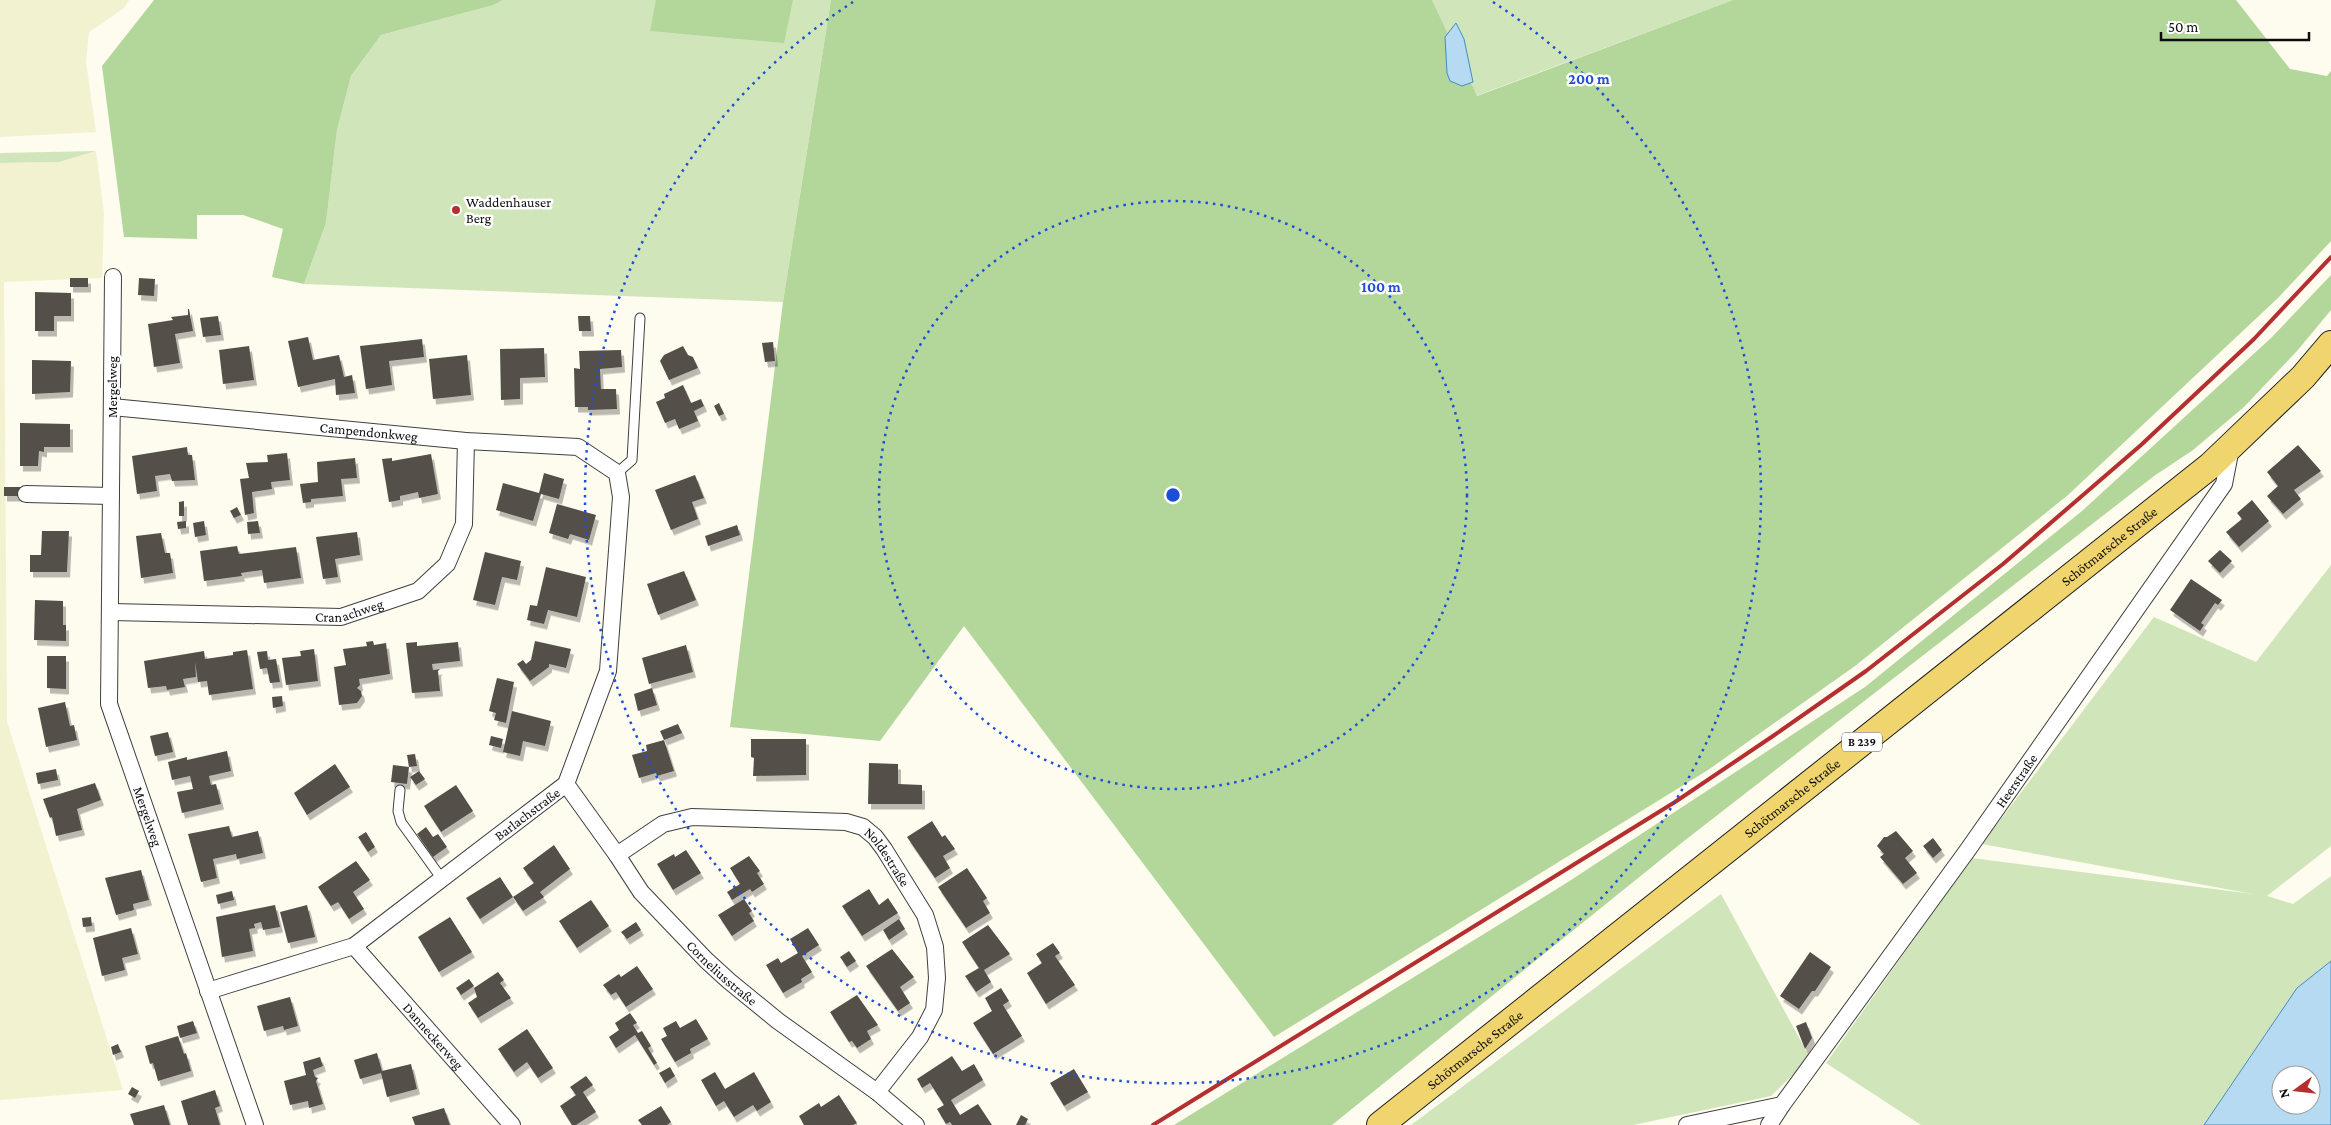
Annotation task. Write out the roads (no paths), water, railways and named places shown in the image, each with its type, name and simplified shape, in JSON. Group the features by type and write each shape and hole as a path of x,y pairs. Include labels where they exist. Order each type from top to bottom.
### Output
{"main road":[{"name":"Schötmarsche Straße","path":"1380,1125 2231,448 2328,354"}],"street":[{"name":"Mergelweg","path":"113,277 109,704 255,1125"},
{"name":"Campendonkweg","path":"112,407 466,441 578,447 616,472"},
{"name":"Cranachweg","path":"111,612 341,617 418,591 447,564 464,524 466,441"},
{"name":"Heerstraße","path":"1769,1125 1782,1104 1967,851 2224,484 2231,448"},
{"name":"Barlachstraße","path":"208,991 354,946 566,784 608,672 622,497 616,472"},
{"path":"26,494 111,496"},
{"name":"Corneliusstraße","path":"566,784 641,892 729,982 778,1021 877,1092 916,1125"},
{"name":"Noldestraße","path":"617,855 663,824 692,817 846,822 863,827 875,837 925,915 935,948 937,978 934,1010 920,1037 877,1092"},
{"name":"Danneckerweg","path":"354,946 512,1125"},
{"path":"1687,1125 1782,1104"}],"lane":[{"path":"616,472 632,460 640,318"},
{"path":"400,790 398,811 401,822 442,879"}],"water":[{"path":"1456,23 1464,39 1473,82 1462,86 1450,81 1447,73 1445,37"},
{"path":"2331,961 2331,1125 2204,1125 2297,988"}],"railway":[{"path":"1153,1125 1675,802 1866,671 2003,564 2141,445 2254,339 2331,257"}],"place":[{"name":"Waddenhauser Berg","path":"456,210"}]}
